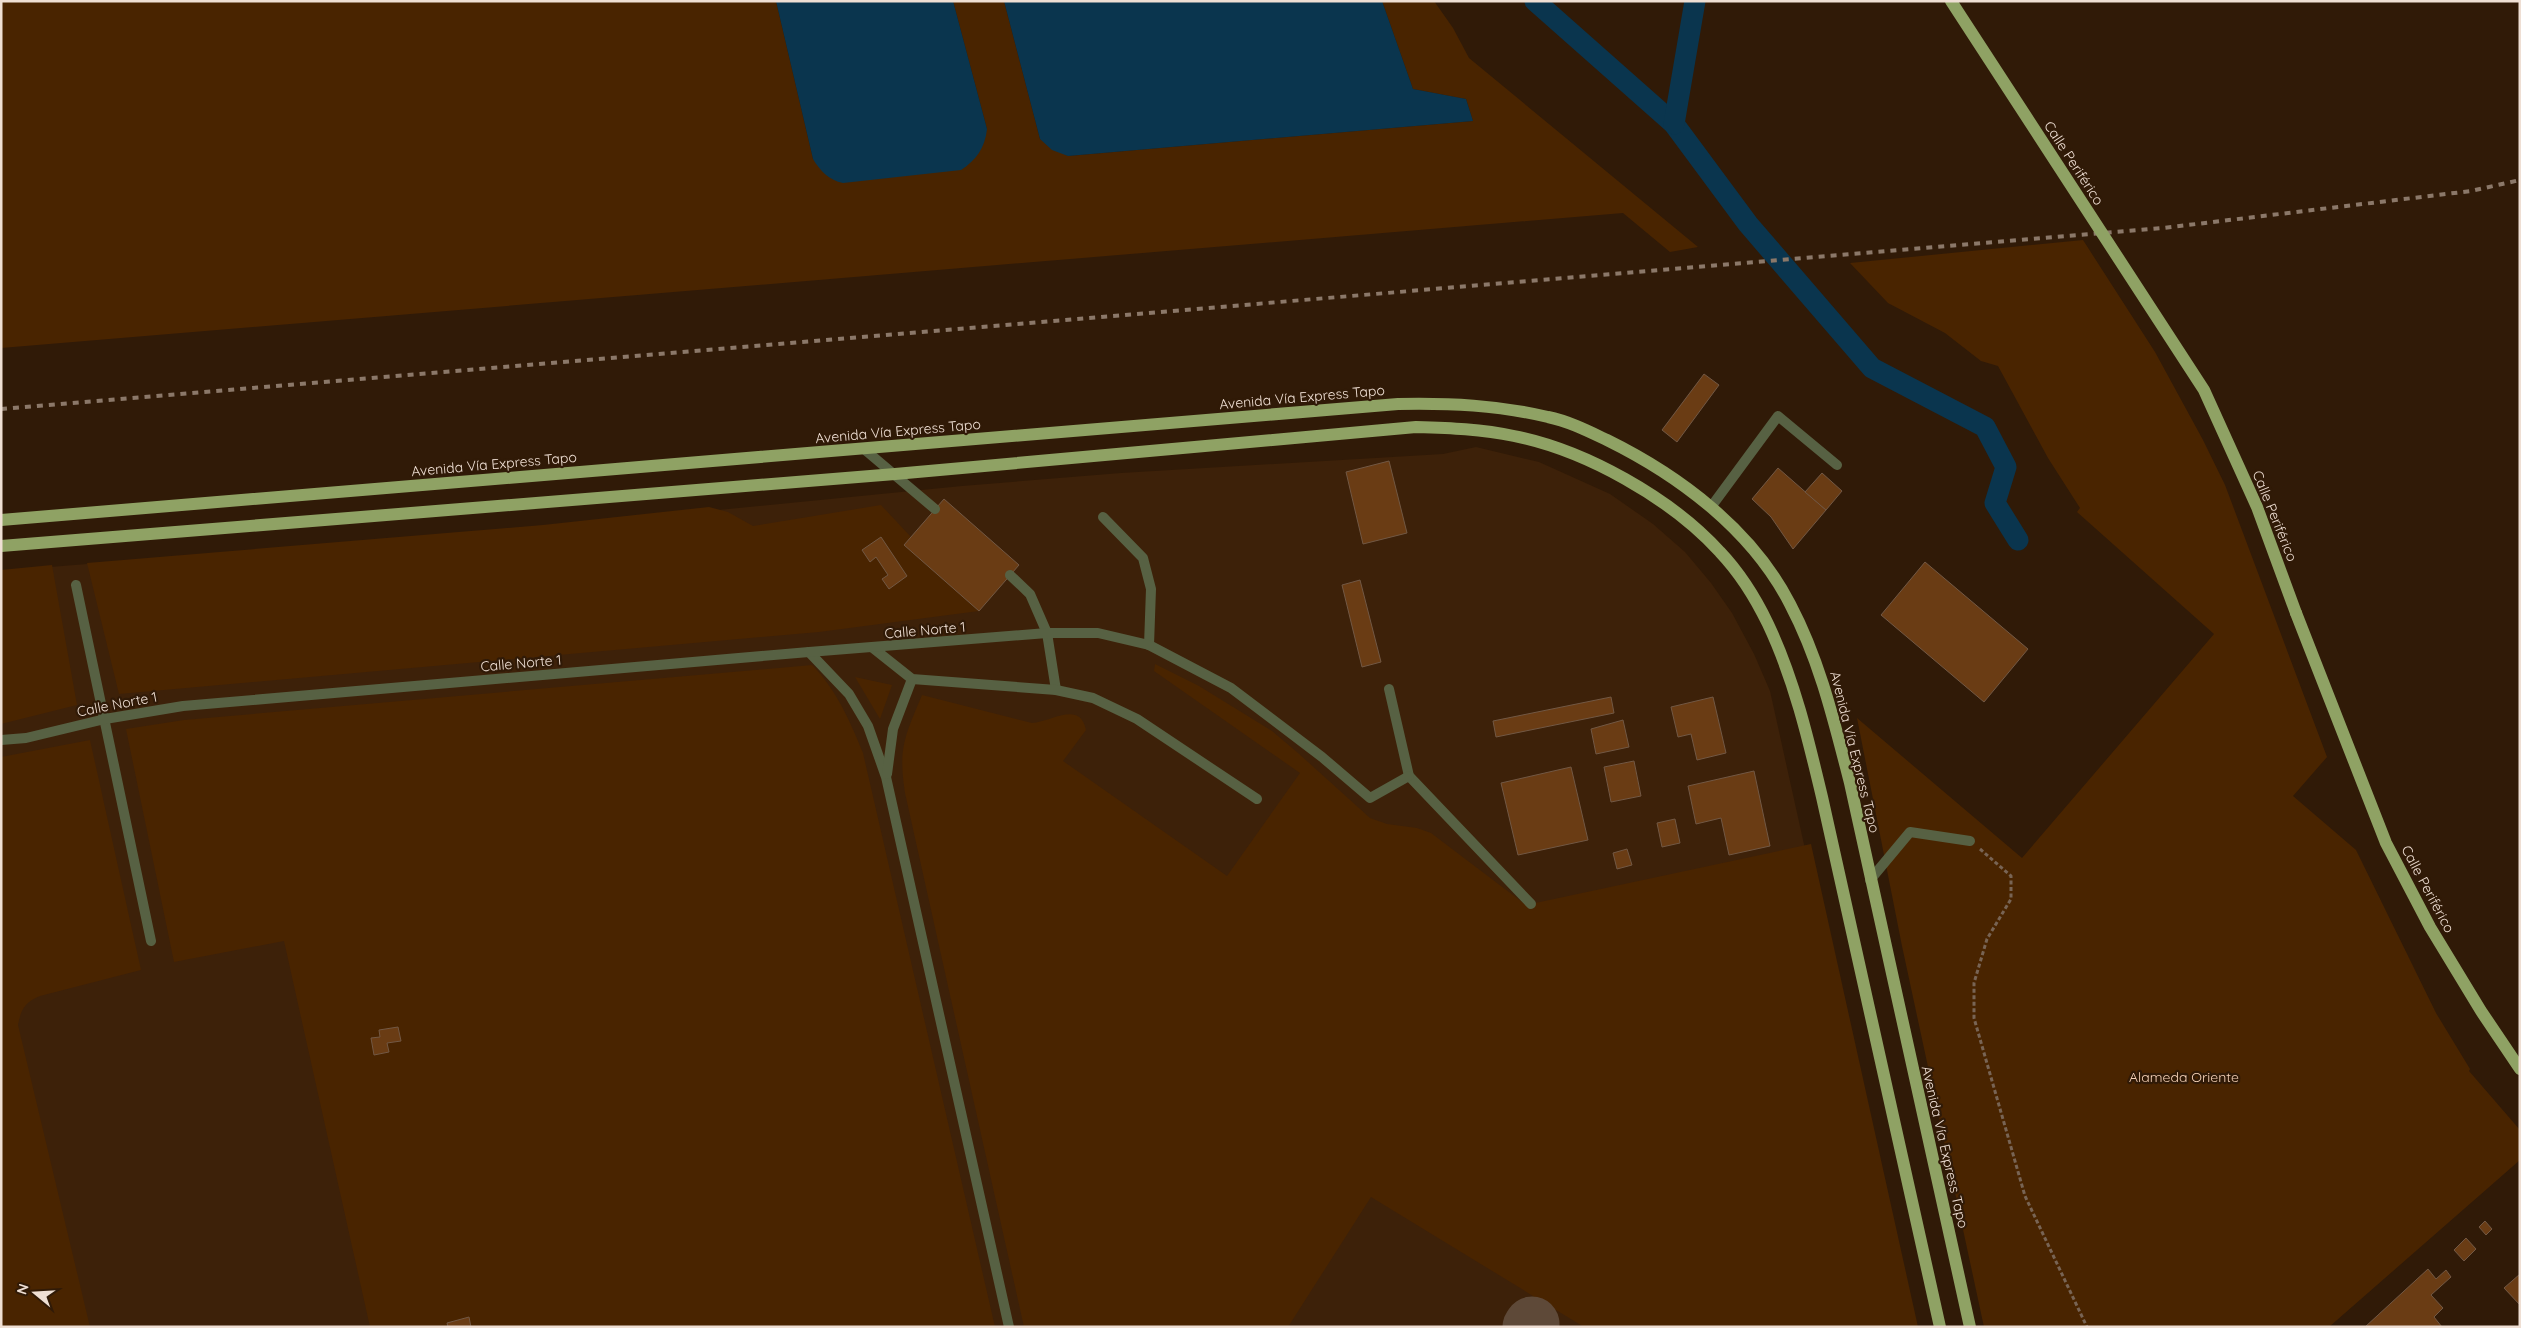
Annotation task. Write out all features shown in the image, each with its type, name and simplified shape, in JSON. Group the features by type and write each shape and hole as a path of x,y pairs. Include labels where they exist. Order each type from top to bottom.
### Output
{"main road":[{"name":"Calle Periférico","path":"1951,1 2204,390 2257,507 2296,613 2386,843 2430,927 2481,1011 2520,1069"},
{"name":"Avenida Vía Express Tapo","path":"1,520 1398,404 1451,403 1504,407 1550,417 1586,430 1630,452 1679,482 1732,526 1764,565 1790,602 1813,652 1832,709 1970,1327"},
{"path":"1,546 894,474 1416,427 1464,428 1515,436 1560,449 1652,496 1685,520 1720,551 1747,588 1767,623 1785,664 1803,720 1940,1327"}],"lane":[{"path":"1711,507 1778,416 1838,465"},
{"path":"864,449 935,509"},
{"path":"1103,517 1143,558 1151,589 1149,645"},
{"path":"1010,575 1030,594 1047,633 1056,690"},
{"path":"76,585 151,941"},
{"name":"Calle Norte 1","path":"1,740 26,738 105,719 183,706 1047,633 1098,633 1149,645 1231,688 1322,757 1370,798 1409,776"},
{"path":"873,648 912,679 1056,690 1093,698 1136,719 1257,799"},
{"path":"810,652 854,702 868,726 886,778 1009,1327"},
{"path":"886,778 893,729 912,679"},
{"path":"1389,689 1409,776 1531,904"},
{"path":"1870,880 1910,832 1970,841"}],"path":[{"path":"1970,841 2011,876 2011,899 1987,939 1974,983 1974,1018 2025,1196 2087,1327"}],"shaded area":[{"path":"1476,447 1539,462 1610,494 1653,524 1685,552 1711,583 1732,613 1754,654 1770,691 1911,1327 1,1327 1,571 576,524 962,486 1121,473 1443,454"}],"green space":[{"path":"1,1 776,1 813,159 987,129 953,1 1004,1 1040,139 1068,156 1473,121 1466,99 1413,89 1382,1 1434,1 1453,28 1469,58 1698,247 1670,252 1623,213 1,348"},
{"name":"Alameda Oriente","path":"2083,240 2155,352 2225,485 2327,757 2293,796 2356,850 2436,1013 2470,1069 2469,1071 2520,1130 2520,1160 2329,1327 1984,1327 1902,946 1857,718 2022,858 2214,634 2077,512 2080,508 2048,458 1998,366 1981,361 1945,333 1888,303 1850,263"},
{"path":"881,505 911,537 904,545 979,611 819,632 119,694 87,563 543,525 709,507 728,512 753,526"},
{"path":"52,565 77,705 1,724 1,570"},
{"path":"1155,664 1199,686 1272,731 1370,818 1387,824 1417,828 1431,833 1526,905 1811,844 1918,1327 1584,1327 1371,1197 1288,1327 1024,1327 905,793 902,764 904,742 922,695 1032,723 1064,715 1078,716 1083,721 1086,730 1063,761 1227,876 1300,773 1154,671"},
{"path":"812,665 821,674 835,695 863,753 995,1327 370,1327 284,941 174,962 126,729 184,720"},
{"path":"855,677 892,685 880,719"},
{"path":"90,740 141,970 40,996 24,1007 18,1025 90,1327 1,1327 1,757"}],"water":[{"path":"776,1 953,1 987,129 982,148 975,158 961,170 843,183 826,175 813,159"},
{"path":"1004,1 1382,1 1413,89 1466,99 1473,121 1068,156 1052,150 1040,139"}],"building":[{"path":"1704,374 1719,385 1677,442 1662,430"},
{"path":"1389,461 1407,533 1363,544 1346,472"},
{"path":"1778,468 1826,510 1793,549 1771,517 1752,499"},
{"path":"1822,473 1842,491 1826,510 1805,492"},
{"path":"944,499 1019,565 979,611 904,545"},
{"path":"881,537 907,576 889,589 882,579 888,575 876,557 870,562 862,550"},
{"path":"1925,562 2028,649 1984,702 1881,615"},
{"path":"1360,580 1381,662 1362,667 1342,585"},
{"path":"1611,697 1614,713 1496,737 1493,721"},
{"path":"1713,697 1726,753 1697,760 1691,734 1678,737 1671,707"},
{"path":"1623,720 1629,747 1596,754 1591,729"},
{"path":"1634,761 1641,796 1611,802 1604,767"},
{"path":"1571,767 1588,840 1518,855 1501,783"},
{"path":"1754,771 1770,846 1729,855 1721,818 1696,824 1688,786"},
{"path":"1675,819 1680,843 1662,847 1657,823"},
{"path":"1627,849 1632,865 1617,869 1613,853"},
{"path":"398,1027 401,1041 387,1043 389,1052 374,1055 371,1038 380,1037 379,1030"},
{"path":"2485,1221 2492,1229 2486,1235 2479,1227"},
{"path":"2466,1238 2476,1249 2464,1261 2454,1250"},
{"path":"2428,1269 2436,1279 2446,1270 2451,1277 2431,1295 2443,1308 2434,1317 2442,1327 2365,1327"},
{"path":"2520,1274 2520,1305 2504,1288"},
{"path":"469,1317 471,1327 448,1327 447,1323"}],"waterway":[{"path":"1535,1 1674,124 1748,224 1872,368 1985,427 2006,467 1995,503 2018,540"},
{"path":"1674,124 1695,1"}],"railway":[{"path":"1,409 2163,228 2471,191 2520,180"}]}
